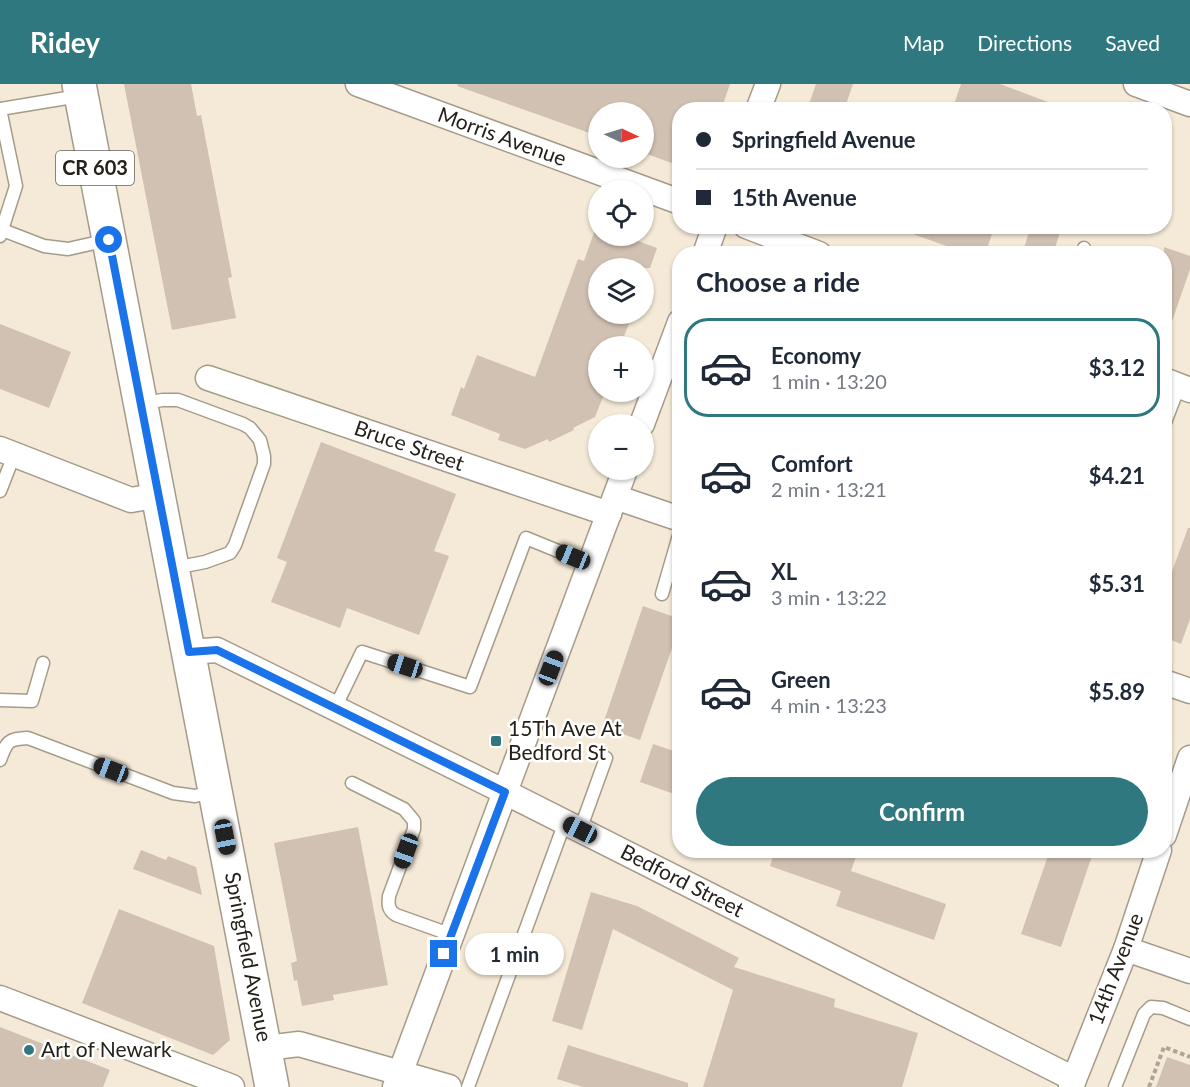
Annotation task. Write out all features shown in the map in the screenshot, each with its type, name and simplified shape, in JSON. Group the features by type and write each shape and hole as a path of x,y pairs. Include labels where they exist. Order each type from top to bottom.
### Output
{"main road":[{"name":"Springfield Avenue","path":"81,90 272,1087"}],"street":[{"name":"Morris Avenue","path":"358,84 672,199"},
{"path":"761,102 768,84"},
{"path":"1136,84 1190,104"},
{"path":"767,234 798,246"},
{"path":"646,414 672,343"},
{"name":"Bruce Street","path":"208,378 612,506 672,517"},
{"path":"7,452 131,500 159,495"},
{"path":"398,1080 621,480"},
{"name":"Bedford Street","path":"189,652 217,650 573,826 1073,1083"},
{"path":"1172,685 1190,691"},
{"path":"1172,811 1190,758"},
{"name":"14th Avenue","path":"1073,1083 1126,949 1156,858"},
{"path":"1126,949 1190,971"},
{"path":"0,998 232,1087"},
{"path":"266,1048 299,1044 398,1080 449,1087"}],"lane":[{"path":"81,90 0,109 16,186 1,232 45,246 68,249 109,240"},
{"path":"1172,402 1178,385"},
{"path":"141,404 162,399 178,400 199,407 250,428 260,440 263,448 264,464 230,554 205,562 173,568"},
{"path":"0,491 7,452"},
{"path":"335,708 362,652 470,687 526,538 590,564"},
{"path":"662,594 672,560"},
{"path":"0,700 32,701 43,663"},
{"path":"0,760 6,744 14,738 28,738 173,794 195,796 216,791"},
{"path":"468,1087 573,826 606,758"},
{"path":"352,783 404,809 414,821 414,829 389,896 388,905 391,911 396,915 452,935"},
{"path":"1115,1087 1144,1014 1151,1007 1163,1008 1190,1019"}],"path":[{"path":"1149,1087 1164,1047 1190,1057"}],"building":[{"path":"124,84 191,84 197,116 201,115 232,277 228,278 236,318 172,330"},
{"path":"458,84 730,84 724,102 672,102 672,163 654,157 654,102 588,102 588,132 457,86"},
{"path":"816,84 853,84 847,102 810,102"},
{"path":"961,84 1000,84 1048,102 955,102"},
{"path":"913,234 992,234 988,246 946,246"},
{"path":"1028,234 1059,234 1056,246 1025,246"},
{"path":"589,246 652,246 657,248 654,258 588,258 588,324 629,324 624,336 588,336 588,402 601,402 596,414 588,414 588,420 573,428 574,430 549,442 548,439 525,449 498,440 500,434 451,415 461,387 464,389 477,355 535,377 578,259 584,261"},
{"path":"1172,250 1190,256 1190,269 1172,321"},
{"path":"0,324 71,352 49,408 0,389"},
{"path":"321,442 456,494 434,551 449,556 419,635 347,608 340,628 271,602 287,562 277,558"},
{"path":"1188,528 1190,528 1190,619 1181,644 1172,640 1172,571"},
{"path":"643,606 672,616 672,648 640,740 602,727"},
{"path":"653,744 672,750 672,793 640,782"},
{"path":"358,827 388,985 333,995 334,1000 302,1006 297,980 294,981 291,963 297,961 274,843"},
{"path":"141,850 166,860 168,856 196,867 202,895 133,869"},
{"path":"772,858 856,858 851,871 946,904 934,940 836,906 841,891 770,866"},
{"path":"1047,858 1091,858 1061,947 1021,934"},
{"path":"591,892 637,906 739,958 734,967 835,999 834,1007 918,1033 902,1087 703,1087 733,990 613,929 582,1030 552,1021"},
{"path":"119,909 214,946 230,1040 213,1055 82,1003"},
{"name":"Art of Newark","path":"0,1027 110,1070 103,1087 0,1087"},
{"path":"568,1045 688,1083 688,1087 583,1087 557,1079"},
{"path":"1167,1057 1190,1065 1190,1087 1156,1087"}],"place":[{"name":"15Th Ave At Bedford St","path":"496,741"},
{"name":"Art of Newark","path":"29,1050"}],"route":[{"path":"109,240 189,652 217,650 505,792 444,954"}]}
